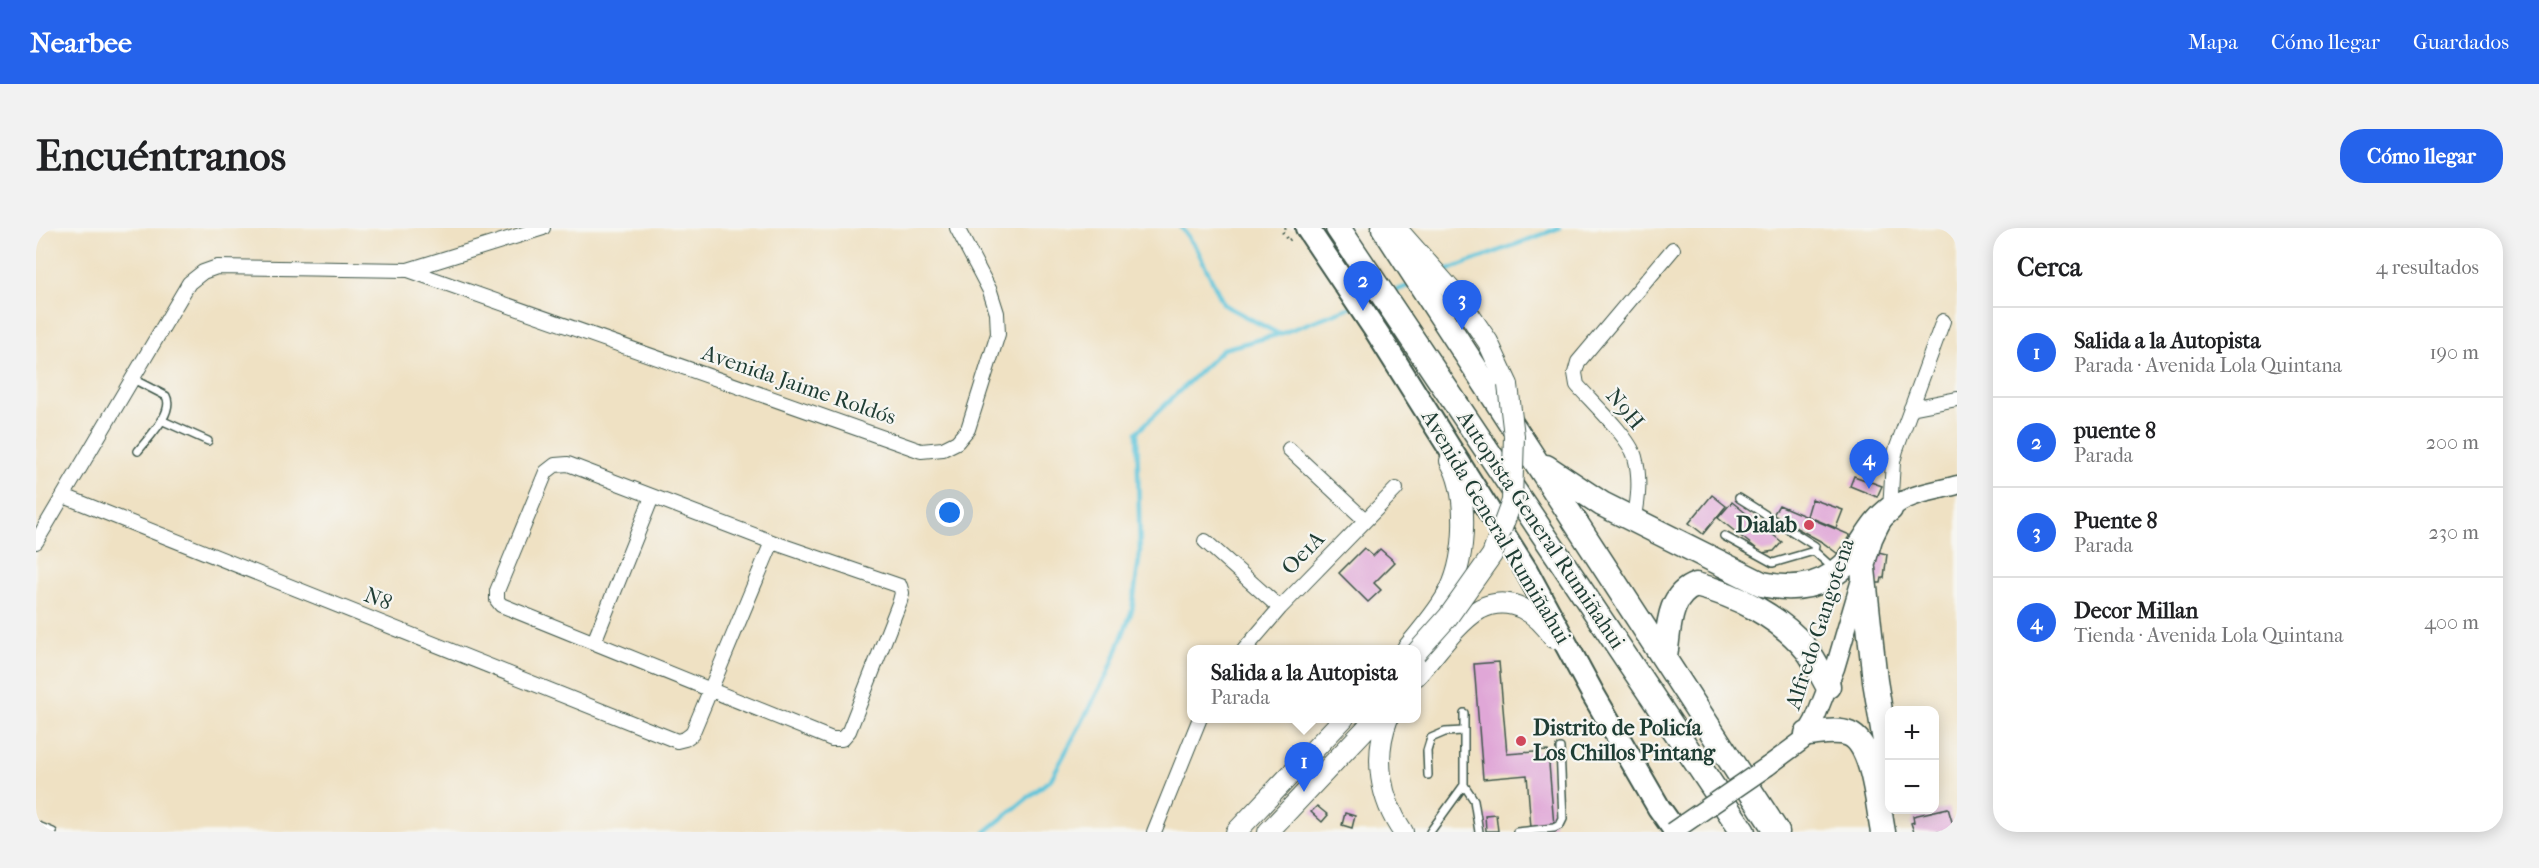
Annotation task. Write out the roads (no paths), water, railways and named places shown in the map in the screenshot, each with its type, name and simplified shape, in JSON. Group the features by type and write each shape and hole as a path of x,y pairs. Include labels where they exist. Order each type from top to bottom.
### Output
{"highway":[{"name":"Autopista General Rumiñahui","path":"1338,228 1743,832"},
{"name":"Autopista General Rumiñahui","path":"1384,228 1538,461 1777,832"},
{"path":"1538,461 1602,504 1634,522 1762,584 1775,580 1805,587 1822,582 1838,572 1853,555 1877,519 1890,509"},
{"path":"1863,569 1875,681 1888,760"},
{"path":"1665,657 1672,609 1684,590 1696,585 1740,600 1780,624 1808,651 1828,686"},
{"path":"1808,734 1848,733 1858,739 1868,758 1883,832"},
{"path":"1754,798 1790,832"},
{"path":"1897,814 1900,832"}],"main road":[{"name":"Avenida General Rumiñahui","path":"1307,228 1378,334 1526,570 1593,694 1674,832"},
{"path":"1396,228 1458,298 1488,342 1508,385 1514,436 1512,501 1492,555 1448,616 1421,647"},
{"path":"1378,334 1456,471 1463,509 1457,572 1449,593 1410,645"},
{"path":"1421,670 1467,619 1481,609 1509,605 1523,608 1543,621 1593,694"},
{"path":"1236,832 1339,723"},
{"path":"1256,832 1354,723"},
{"path":"1268,832 1371,723"},
{"path":"1387,723 1381,745 1382,784 1387,803 1403,832"}],"street":[{"name":"Avenida Jaime Roldós","path":"36,542 189,283 203,272 217,267 408,270 543,228"},
{"name":"Avenida Jaime Roldós","path":"408,270 921,451 943,448 957,442 968,429 998,334 997,313 990,291 957,228"},
{"name":"N9H","path":"1634,522 1639,496 1634,455 1627,442 1577,385 1575,373 1578,362 1673,249"},
{"path":"1890,509 1893,462 1943,321"},
{"path":"1911,408 1957,399"},
{"path":"1289,449 1364,519"},
{"path":"568,464 652,497 772,542 900,586 902,594 900,602 849,731 842,739 832,739 501,605 497,600 497,591 546,472 555,465 568,464"},
{"path":"1890,509 1908,500 1957,485"},
{"name":"Oe1A","path":"1248,645 1364,519 1396,489"},
{"name":"N8","path":"64,496 677,741 692,734 712,690"},
{"path":"594,642 652,497"},
{"name":"Alfredo Gangotena","path":"1674,832 1797,745 1808,734 1828,686 1873,539 1890,509"},
{"path":"1205,541 1280,608"},
{"path":"712,690 772,542"},
{"path":"1154,832 1198,723"}],"lane":[{"path":"133,379 166,396 168,408 138,451"},
{"path":"161,420 208,441"},
{"path":"1738,498 1815,546 1814,551"},
{"path":"1724,536 1773,563 1814,551"},
{"path":"1814,551 1838,572"},
{"path":"1773,563 1775,580"},
{"path":"1464,713 1464,785 1474,800 1479,832"},
{"path":"1428,775 1427,752 1431,738 1445,732 1463,732"},
{"path":"1517,832 1554,828 1560,825 1563,819 1560,748"},
{"path":"1430,832 1464,785"},
{"path":"39,828 53,832"}],"waterway":[{"path":"1182,228 1197,249 1224,305 1279,334"},
{"path":"1443,272 1559,228"},
{"path":"1390,293 1413,284"},
{"path":"985,832 1051,779 1108,674 1132,610 1140,552 1137,432 1223,349 1280,334 1351,307"}],"place":[{"name":"puente 8","path":"1363,311"},
{"name":"Puente 8","path":"1462,330"},
{"name":"Decor Millan","path":"1869,489"},
{"name":"Dialab","path":"1809,525"},
{"name":"Distrito de Policía Los Chillos Pintang","path":"1521,741"},
{"name":"Salida a la Autopista","path":"1304,792"}]}
